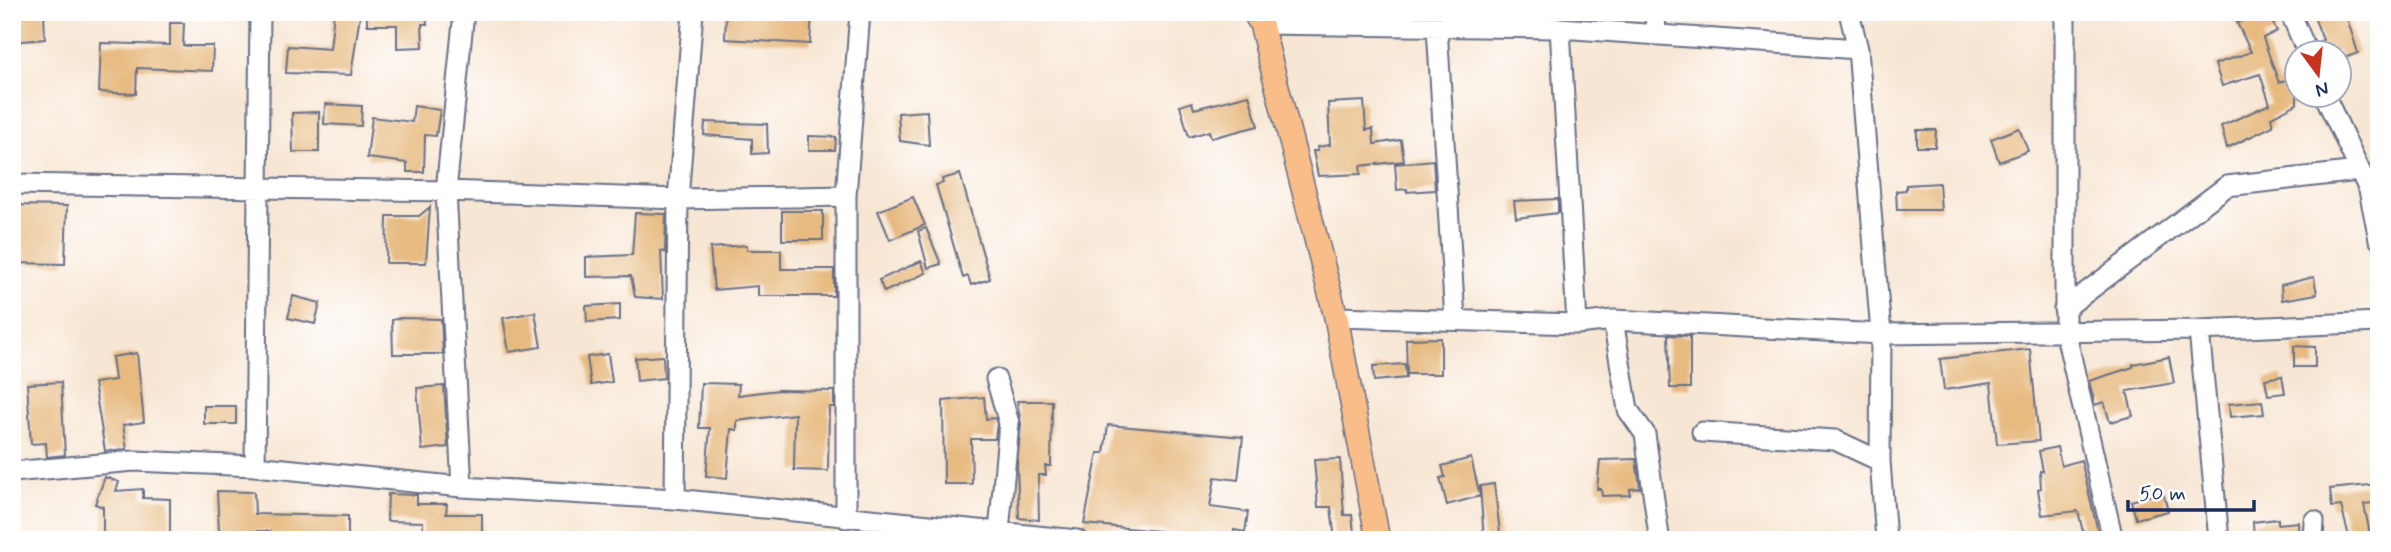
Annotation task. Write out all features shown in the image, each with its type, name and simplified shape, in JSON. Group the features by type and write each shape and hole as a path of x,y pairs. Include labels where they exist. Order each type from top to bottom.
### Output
{"main road":[{"path":"1258,18 1336,317 1378,540"}],"street":[{"path":"255,466 260,12"},
{"path":"462,487 446,191 464,12"},
{"path":"676,499 678,198 693,12"},
{"path":"846,518 846,196 860,12"},
{"path":"1655,12 1656,35"},
{"path":"1849,12 1858,49 1881,334 1880,461 1886,540"},
{"path":"2065,12 2065,330 2113,540"},
{"path":"2290,12 2301,38"},
{"path":"1258,18 1437,27 1525,20 1560,29 1858,49"},
{"path":"1437,27 1455,320"},
{"path":"1560,29 1577,324"},
{"path":"2330,108 2358,172 2369,190 2379,239"},
{"path":"2064,309 2227,186 2358,172"},
{"path":"12,184 446,191 678,198 846,196"},
{"path":"1336,317 1577,324 1613,320 1881,334 2199,330 2379,322"},
{"path":"1613,320 1628,410 1645,434 1661,538"},
{"path":"2199,330 2219,540"},
{"path":"996,379 1009,423 999,532"},
{"path":"1702,432 1835,440 1880,461"},
{"path":"12,472 134,461 255,466 462,487 676,499 1077,540"}],"building":[{"path":"12,12 44,12 45,39 12,42"},
{"path":"334,12 360,15 351,75 286,73 288,46 330,49"},
{"path":"367,12 426,12 427,24 422,24 423,47 397,48 397,25 367,25"},
{"path":"726,12 812,12 810,44 725,39"},
{"path":"2267,12 2277,31 2263,38 2279,83 2282,82 2282,108 2289,108 2271,117 2273,126 2227,148 2221,126 2270,104 2260,74 2222,86 2215,64 2251,52 2237,23"},
{"path":"2312,12 2345,12 2358,53 2352,55 2352,38 2322,38"},
{"path":"170,23 184,23 183,46 213,46 212,71 137,68 136,94 99,92 101,43 170,45"},
{"path":"1249,95 1258,126 1211,138 1209,131 1189,137 1180,106 1192,102 1194,109"},
{"path":"1364,101 1366,130 1373,129 1374,144 1401,140 1404,161 1360,166 1361,174 1318,176 1313,151 1318,151 1317,147 1330,145 1328,103"},
{"path":"325,104 362,106 361,126 324,124"},
{"path":"414,106 440,110 436,136 425,135 424,172 407,172 407,163 367,158 372,117 412,122"},
{"path":"927,111 929,145 900,141 898,113"},
{"path":"319,112 319,152 293,152 292,113"},
{"path":"705,122 767,124 768,153 752,154 752,139 704,135"},
{"path":"2019,128 2028,151 1999,162 1991,139"},
{"path":"1917,130 1936,130 1935,147 1917,147"},
{"path":"809,136 836,137 835,150 809,150"},
{"path":"1433,160 1435,190 1397,190 1395,164"},
{"path":"960,174 990,279 971,285 968,276 963,278 936,185 943,183 942,179"},
{"path":"1939,183 1941,210 1897,210 1896,191 1906,190 1906,185"},
{"path":"913,197 925,225 890,240 878,211"},
{"path":"1558,199 1558,213 1516,218 1514,201"},
{"path":"12,205 67,206 65,264 12,263"},
{"path":"430,207 426,263 386,263 387,216 419,216"},
{"path":"782,211 823,211 823,240 782,240"},
{"path":"635,213 666,214 665,252 661,251 663,299 635,297 631,276 586,277 586,257 632,255"},
{"path":"926,228 941,264 928,268 918,231"},
{"path":"747,245 747,250 781,250 781,269 834,269 834,296 758,296 758,286 714,290 710,248"},
{"path":"921,261 926,273 884,292 879,280"},
{"path":"2314,277 2317,294 2282,300 2281,285"},
{"path":"293,296 320,303 315,324 288,318"},
{"path":"620,304 620,320 587,322 586,306"},
{"path":"535,312 541,347 509,352 503,318"},
{"path":"441,319 443,354 393,354 392,320"},
{"path":"1668,335 1690,336 1690,388 1670,388"},
{"path":"1441,338 1441,374 1407,374 1406,339"},
{"path":"2294,346 2315,347 2315,367 2294,367"},
{"path":"2030,349 2039,441 1997,444 1991,383 1944,390 1940,359"},
{"path":"137,353 144,422 123,425 127,449 105,451 94,383 115,380 112,357"},
{"path":"608,354 612,382 591,385 587,357"},
{"path":"663,356 664,378 637,381 635,358"},
{"path":"2169,357 2174,383 2127,391 2133,416 2110,422 2104,402 2095,405 2089,381 2133,367 2133,364"},
{"path":"1405,364 1406,378 1374,381 1373,366"},
{"path":"2282,376 2285,393 2268,395 2265,379"},
{"path":"61,382 65,455 47,457 46,443 31,444 27,384"},
{"path":"701,383 739,384 738,395 779,390 834,391 834,407 829,407 828,471 794,470 795,414 737,421 737,430 731,429 727,478 706,476 710,428 699,428"},
{"path":"444,386 448,447 422,450 417,388"},
{"path":"984,397 986,419 995,418 997,424 995,439 971,439 972,484 944,484 943,401"},
{"path":"1017,401 1052,401 1051,466 1045,466 1046,475 1038,475 1039,520 1019,518 1017,466 1021,424"},
{"path":"2262,401 2264,414 2230,417 2229,404"},
{"path":"204,406 236,406 236,424 204,424"},
{"path":"1108,425 1243,437 1238,480 1215,477 1210,507 1248,512 1245,532 1234,530 1233,538 1084,524 1098,453 1104,453"},
{"path":"2057,447 2061,466 2081,460 2100,540 2085,540 2078,511 2042,515 2038,489 2041,488 2040,471 2043,471 2039,451"},
{"path":"1471,458 1480,496 1447,505 1440,478 1445,477 1442,466"},
{"path":"1340,459 1344,515 1352,515 1354,533 1345,534 1345,539 1335,540 1331,507 1318,507 1314,460"},
{"path":"1636,459 1640,488 1630,489 1630,495 1602,496 1601,489 1597,489 1600,460"},
{"path":"105,477 119,482 116,491 143,489 143,498 170,499 170,540 103,540 103,507 95,504"},
{"path":"1494,484 1501,540 1484,540 1480,486"},
{"path":"2379,484 2379,502 2364,504 2371,540 2350,540 2341,506 2332,507 2330,489"},
{"path":"217,491 254,492 255,514 348,516 348,540 270,538 270,531 219,531"},
{"path":"2163,492 2168,511 2136,519 2131,501"},
{"path":"388,494 417,495 417,504 447,504 446,514 482,514 482,540 423,540 423,522 387,521"},
{"path":"2278,519 2278,524 2298,522 2299,540 2254,540 2253,522"}]}
